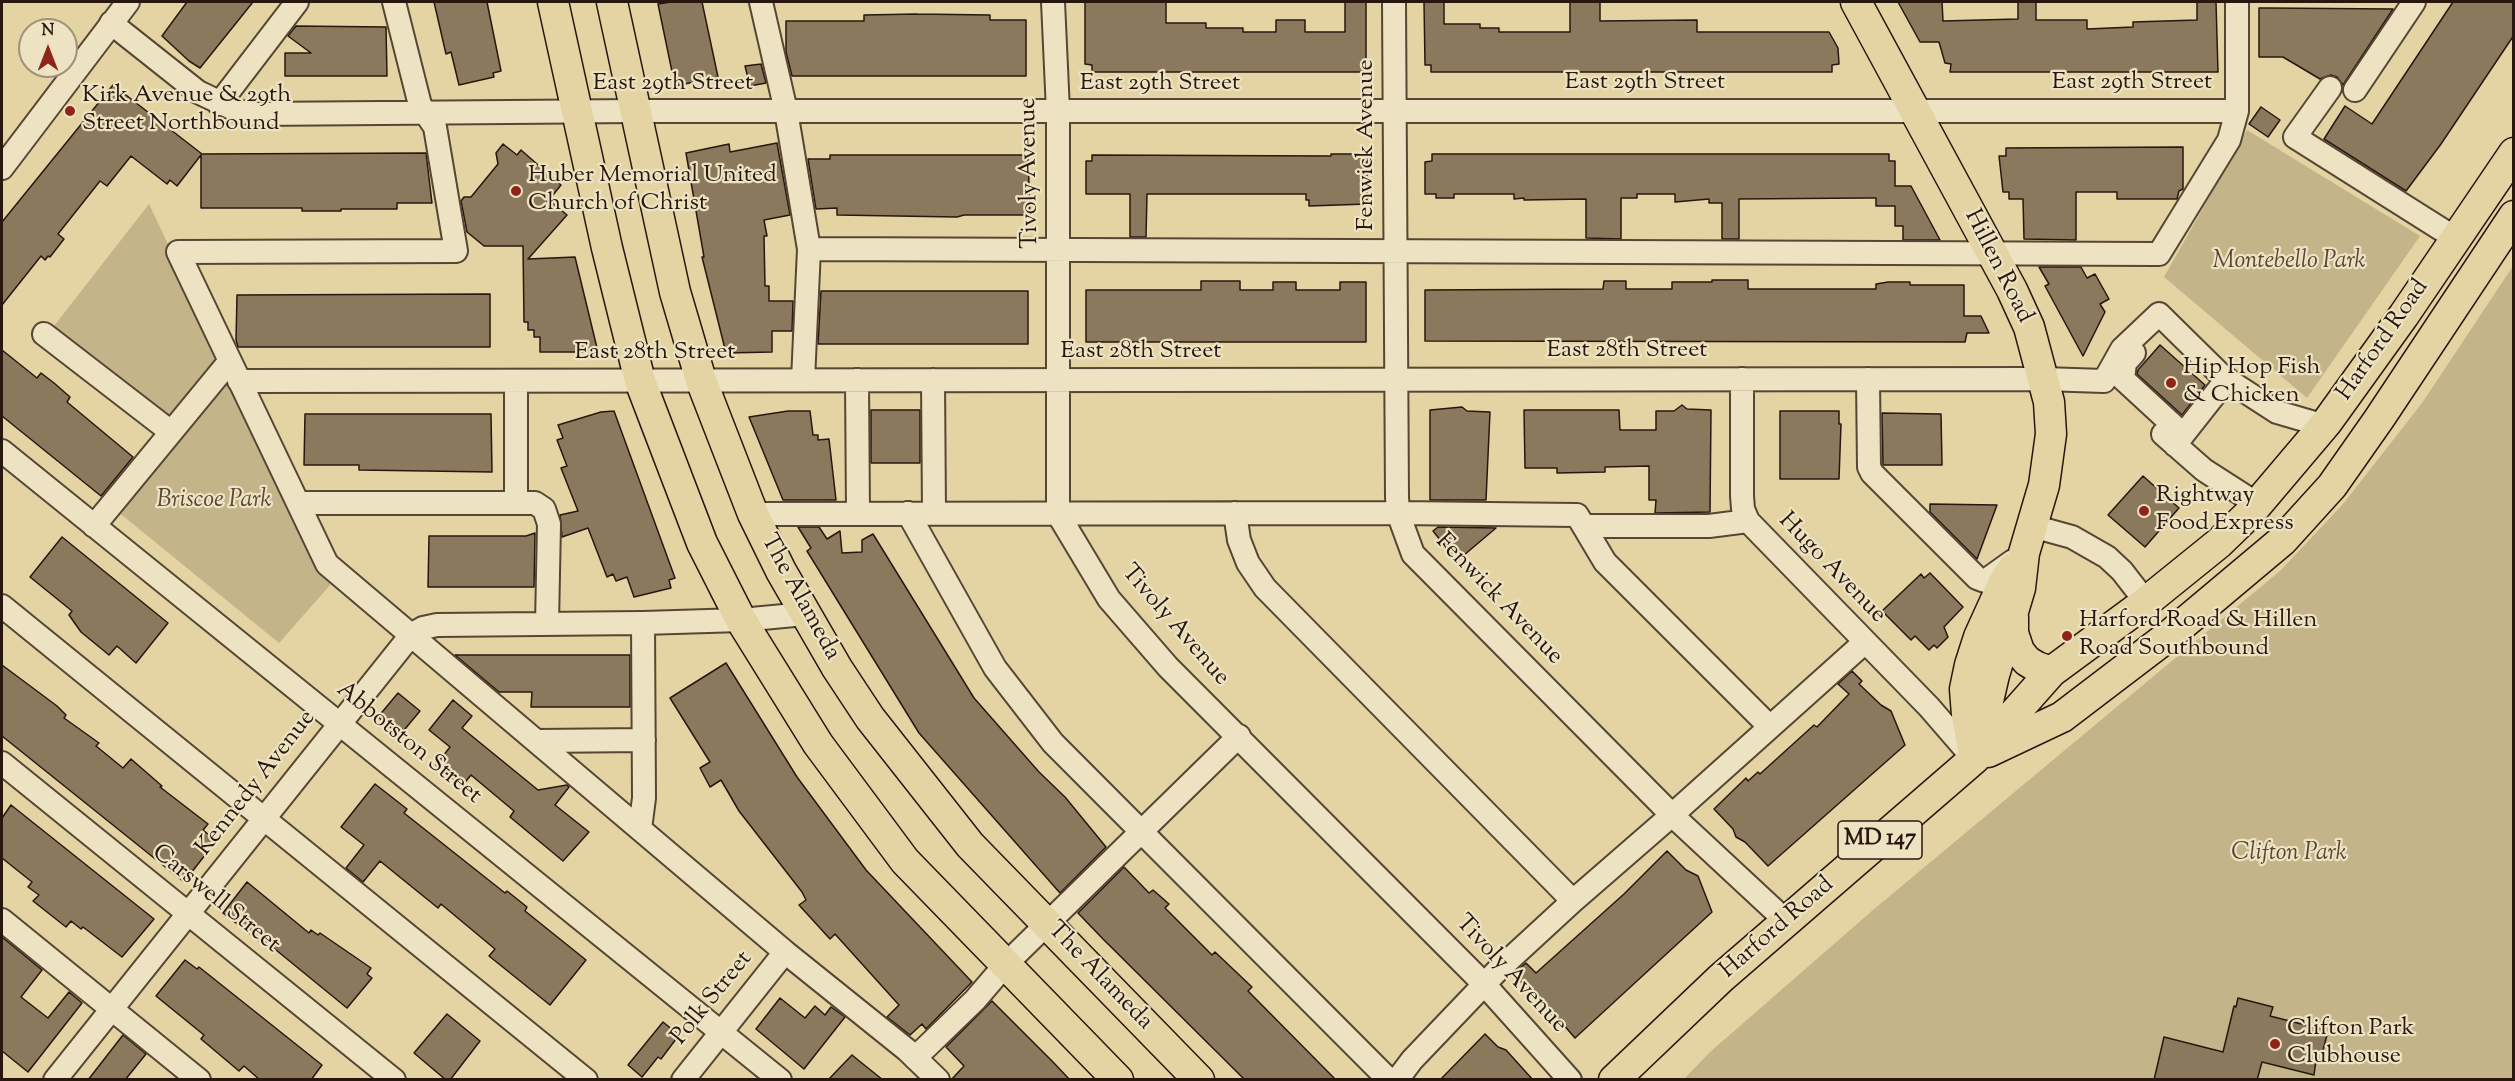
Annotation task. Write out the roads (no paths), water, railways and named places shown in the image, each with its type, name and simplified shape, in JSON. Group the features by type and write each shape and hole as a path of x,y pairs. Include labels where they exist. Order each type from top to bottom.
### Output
{"main road":[{"path":"553,2 620,302 640,381 702,543 741,620 818,744 905,861 1118,1080"},
{"name":"The Alameda","path":"612,2 675,292 701,380 753,514 805,614 837,668 899,757 970,845 1199,1080"},
{"name":"Hillen Road","path":"1856,2 2012,290 2029,327 2049,402 2051,434 2044,485 2028,540 2020,588 1974,759"},
{"name":"Harford Road","path":"1614,1080 1786,921 1974,759 2051,672 2146,602 2219,543 2258,504 2325,426 2514,153"},
{"name":"Harford Road","path":"1974,759 2062,717 2171,634 2283,540 2332,486 2514,216"},
{"name":"Hillen Road","path":"1974,759 1966,698 1970,664 1979,637 2004,582 2028,540"},
{"path":"2012,615 2013,633 2019,651 2026,661 2051,672"}],"street":[{"path":"2,168 128,2"},
{"path":"219,104 297,2"},
{"path":"394,2 420,105 435,127 456,251 178,252 327,564 785,952 915,1058 938,1080"},
{"path":"761,2 786,111 809,249 803,380"},
{"name":"Tivoly Avenue","path":"1053,2 1058,111 1058,514 1109,599 1168,667 1484,984 1570,1080"},
{"name":"Fenwick Avenue","path":"1395,2 1398,513 1413,554 1672,815 1786,921"},
{"path":"809,249 2159,254 2229,140 2237,111 2237,2"},
{"path":"2355,90 2414,2"},
{"name":"East 29th Street","path":"111,23 190,87 219,104 255,114 635,111 2237,111"},
{"path":"2330,88 2295,137 2455,238"},
{"path":"2258,504 2204,471 2104,381 2122,349 2159,314 2227,379 2277,412 2325,426"},
{"path":"44,334 171,432"},
{"path":"2175,444 2177,431 2174,426 2123,379 2125,363 2145,339 2157,336 2164,336 2194,359 2204,359"},
{"path":"94,526 171,432 234,371"},
{"name":"East 28th Street","path":"234,371 516,381 1742,379 2104,381"},
{"name":"Hugo Avenue","path":"1742,379 1742,496 1743,509 1748,521 1929,706 1974,759"},
{"path":"1868,379 1869,467 1872,473 1977,578 1984,581 2028,540 2072,537 2107,557 2146,602"},
{"path":"2175,444 2227,379"},
{"path":"857,380 858,513"},
{"path":"933,380 934,513"},
{"path":"516,381 516,503"},
{"name":"Abbotston Street","path":"2,451 780,1080"},
{"path":"298,503 535,503 544,509 549,524 547,624"},
{"path":"908,513 995,668 1053,743 1389,1080"},
{"path":"1235,513 1239,540 1248,563 1265,588 1573,901"},
{"path":"753,514 1577,515 1586,526 1605,562 1770,727"},
{"path":"1586,526 1709,526 1748,521"},
{"path":"2,606 586,1080"},
{"path":"411,635 423,627 437,625 643,623 741,620 805,614"},
{"path":"640,829 644,798 643,623"},
{"name":"Kennedy Avenue","path":"55,1080 411,635"},
{"path":"1396,1080 1484,984 1573,901 1865,642"},
{"path":"915,1058 975,1000 1005,965 1047,923 1239,736"},
{"path":"536,741 644,740"},
{"name":"Carswell Street","path":"2,763 394,1080"},
{"path":"2,920 199,1080"},
{"name":"Polk Street","path":"683,1080 785,952"}],"place":[{"name":"Kirk Avenue & 29th Street Northbound","path":"70,111"},
{"name":"Huber Memorial United Church of Christ","path":"516,191"},
{"name":"Hip Hop Fish & Chicken","path":"2171,383"},
{"name":"Rightway Food Express","path":"2144,511"},
{"name":"Harford Road & Hillen Road Southbound","path":"2067,636"},
{"name":"Clifton Park Clubhouse","path":"2275,1044"}],"park label":[{"name":"Montebello Park","path":"2289,263"},
{"name":"Briscoe Park","path":"214,502"},
{"name":"Clifton Park","path":"2289,855"}]}
